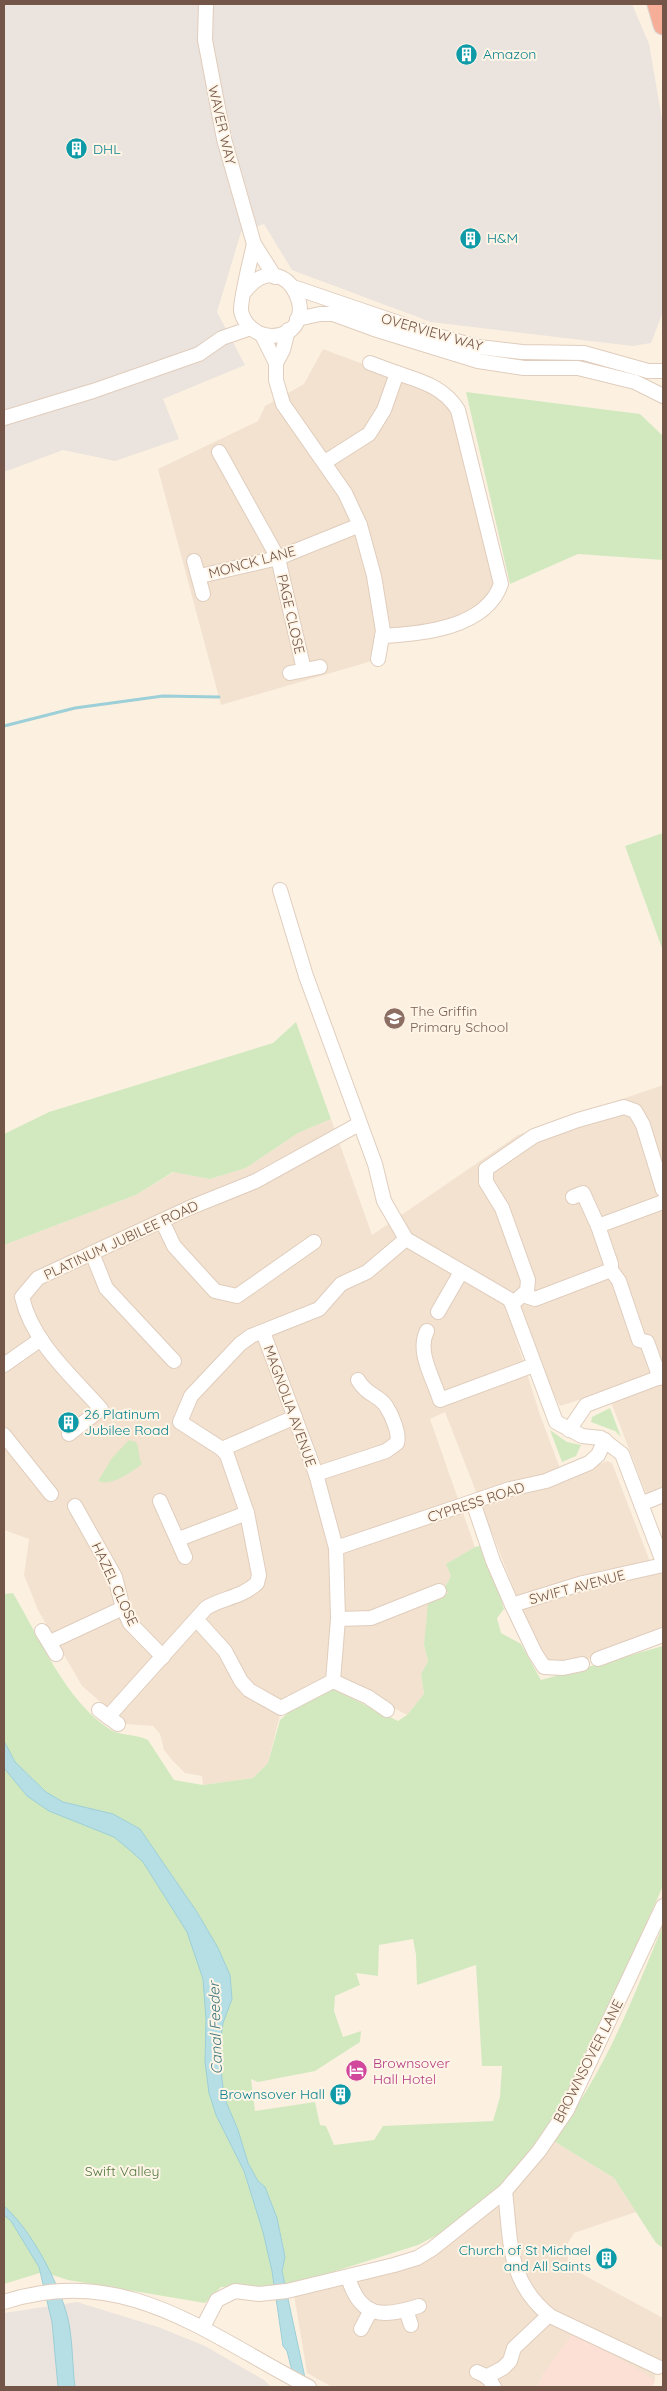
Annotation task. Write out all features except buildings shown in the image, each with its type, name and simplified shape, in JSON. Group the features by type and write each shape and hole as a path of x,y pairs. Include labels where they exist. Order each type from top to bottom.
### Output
{"highway":[{"path":"657,4 663,25"}],"street":[{"name":"WAVER WAY","path":"206,4 205,40 224,139 254,244 275,277"},
{"name":"WAVER WAY","path":"245,291 254,244"},
{"path":"276,363 257,331 244,320 241,311 241,301 245,291 258,279 275,277 293,287 300,302 293,325 276,363 276,380 284,404 345,493 360,524 374,576 382,636 378,659"},
{"name":"OVERVIEW WAY","path":"293,287 434,335 479,347 522,352 584,354 648,372 663,370"},
{"path":"4,418 93,391 198,354 222,338 241,311"},
{"name":"OVERVIEW WAY","path":"293,325 320,314 333,314 374,329 478,361 524,368 578,368 635,382 663,396"},
{"path":"222,338 257,331 271,336 293,325"},
{"path":"370,363 430,384 443,392 458,410 501,584 497,595 488,607 452,626 418,634 382,636"},
{"path":"325,462 369,434 384,410 397,373"},
{"name":"PAGE CLOSE","path":"219,452 278,558 304,670"},
{"name":"MONCK LANE","path":"200,576 278,558 360,524"},
{"name":"MONCK LANE","path":"194,561 200,576 203,594"},
{"path":"290,673 320,667"},
{"path":"280,890 306,976 375,1164 384,1201 406,1239 509,1300 556,1422 582,1436 605,1440 622,1454 663,1563"},
{"path":"512,1304 527,1291 528,1280 502,1208 486,1182 486,1169 534,1136 578,1120 624,1107 636,1111 643,1125 663,1190"},
{"name":"PLATINUM JUBILEE ROAD","path":"69,1434 101,1409 41,1339 26,1314 22,1297 38,1278 162,1221 256,1181 359,1124"},
{"path":"568,1430 586,1406 662,1377 647,1342 639,1340 619,1281 611,1270 611,1264 598,1226 583,1193 573,1196"},
{"path":"598,1226 663,1202"},
{"path":"162,1221 174,1246 215,1291 237,1296 314,1242"},
{"name":"MAGNOLIA AVENUE","path":"333,1681 338,1619 336,1548 316,1474 263,1332 319,1309 341,1284 367,1272 406,1239"},
{"path":"92,1253 106,1288 174,1361"},
{"path":"523,1295 536,1299 611,1270"},
{"path":"438,1312 461,1272"},
{"path":"427,1331 422,1340 424,1354 440,1400 534,1365"},
{"path":"109,1717 206,1608 218,1600 243,1593 257,1583 259,1575 247,1513 227,1455 222,1449 180,1422 191,1396 206,1379 240,1344 251,1336 263,1332"},
{"path":"4,1365 41,1339"},
{"path":"316,1474 386,1451 397,1443 398,1434 386,1406 366,1393 358,1380"},
{"path":"222,1449 296,1417"},
{"path":"4,1435 51,1494"},
{"name":"CYPRESS ROAD","path":"336,1548 510,1489 546,1481 589,1464 598,1455 605,1440"},
{"path":"641,1504 663,1495"},
{"path":"160,1501 179,1539 185,1557"},
{"name":"SWIFT AVENUE","path":"473,1502 493,1561 512,1605 583,1583 663,1563"},
{"name":"HAZEL CLOSE","path":"75,1506 115,1577 123,1608 130,1624 163,1657"},
{"path":"179,1539 247,1513"},
{"path":"338,1619 371,1618 439,1591"},
{"path":"512,1605 534,1653 544,1667 562,1668 582,1664"},
{"path":"49,1642 123,1608"},
{"path":"197,1620 225,1651 241,1681 250,1690 281,1708 333,1681 368,1697 387,1710"},
{"path":"598,1659 663,1635"},
{"name":"BROWNSOVER LANE","path":"203,2328 218,2300 235,2292 270,2294 287,2291 417,2258 432,2249 505,2191 539,2151 567,2110 659,1927 663,1906"},
{"path":"505,2191 516,2269 524,2289 549,2315 658,2367"},
{"path":"348,2277 356,2300 371,2310 382,2313 413,2308 411,2325"},
{"path":"4,2302 34,2293 76,2290 148,2302 203,2328 278,2372 309,2387"},
{"path":"361,2329 371,2310"},
{"path":"486,2378 503,2368 510,2361 514,2348 549,2315"}],"shaded area":[{"path":"4,4 632,4 649,44 663,125 663,312 651,343 633,346 431,322 292,270 264,224 241,232 217,312 245,365 163,399 179,439 115,461 63,450 4,472"},
{"path":"323,349 433,390 452,408 498,584 488,604 450,624 378,634 372,661 221,705 158,469 258,421 265,406 304,384"},
{"path":"663,1085 663,1195 649,1199 655,1210 663,1207 663,1369 616,1388 560,1406 550,1387 523,1317 511,1322 540,1415 564,1479 607,1461 612,1463 654,1572 661,1572 663,1577 663,1632 583,1661 547,1662 522,1610 445,1412 430,1419 475,1547 446,1564 451,1576 445,1587 449,1593 424,1645 428,1661 421,1675 424,1694 407,1715 339,1679 332,1616 329,1681 283,1703 268,1763 253,1778 203,1785 202,1776 185,1773 164,1750 160,1734 153,1726 126,1724 82,1686 38,1610 24,1575 29,1539 4,1530 4,1245 136,1195 174,1172 210,1179 246,1168 298,1133 331,1119 372,1235 518,1135"},
{"path":"663,1382 663,1487 647,1496 611,1402"},
{"path":"552,2140 614,2178 636,2212 574,2233 566,2246 569,2267 663,2318 663,2356 655,2375 655,2381 618,2359 543,2374 538,2387 332,2387 307,2373 294,2295 408,2266"},
{"path":"77,2302 158,2327 205,2346 264,2380 271,2387 4,2387 4,2313"},
{"path":"573,2333 639,2370 655,2381 652,2387 538,2387 543,2374"}],"green space":[{"path":"466,392 640,414 663,436 663,560 578,554 510,584"},
{"path":"663,833 663,951 625,846"},
{"path":"296,1022 331,1119 298,1133 246,1168 210,1179 173,1172 136,1195 4,1245 4,1134 49,1112 273,1043"},
{"path":"610,1408 621,1437 615,1431 591,1422 592,1417"},
{"path":"550,1430 567,1442 581,1445 576,1456 562,1462"},
{"path":"129,1440 136,1442 142,1464 115,1480 109,1482 98,1481 112,1458"},
{"path":"484,1545 504,1609 497,1618 501,1633 521,1644 541,1680 663,1646 663,1886 563,2108 506,2181 443,2232 418,2245 285,2287 282,2271 285,2257 277,2218 265,2187 258,2181 248,2163 238,2130 224,2097 219,2050 223,2023 232,1999 230,1975 218,1948 197,1912 140,1829 113,1814 63,1802 46,1792 15,1762 4,1741 4,1594 13,1593 55,1668 80,1703 95,1718 115,1732 148,1740 174,1780 203,1785 253,1778 268,1763 280,1720 289,1712 333,1689 398,1721 407,1715 424,1694 421,1674 428,1661 424,1645 428,1603 448,1593 445,1587 451,1576 446,1564 475,1547","holes":["413,1939 416,1955 417,1985 476,1965 482,2066 502,2066 500,2097 493,2121 383,2126 374,2140 334,2145 326,2126 320,2125 315,2102 255,2111 251,2079 258,2082 315,2071 360,2042 361,2031 343,2037 334,2011 335,1996 360,1985 356,1973 378,1976 379,1945"]},
{"name":"Swift Valley","path":"4,1754 23,1782 130,1837 208,1955 215,2080 275,2246 277,2288 221,2287 205,2303 68,2280 43,2272 4,2284"},
{"path":"663,1925 663,2248 656,2243 614,2178 552,2140 587,2091 602,2064 628,2009"}],"water":[{"name":"Canal Feeder","path":"4,1741 15,1762 46,1792 63,1802 113,1814 140,1829 197,1912 218,1948 230,1975 232,1999 223,2023 219,2050 224,2097 238,2130 248,2163 258,2181 265,2187 277,2218 285,2257 282,2271 307,2387 296,2387 287,2351 283,2346 272,2271 263,2232 244,2171 216,2115 209,2093 205,2062 206,2019 203,1979 187,1932 143,1862 132,1852 114,1837 49,1811 27,1796 4,1768"},
{"path":"4,2206 24,2228 42,2256 63,2301 69,2323 75,2387 58,2387 52,2322 39,2267 11,2221 4,2215"}],"waterway":[{"path":"4,726 75,708 163,696 219,697"}],"place":[{"name":"Amazon","path":"467,54"},
{"name":"DHL","path":"77,149"},
{"name":"H&M","path":"471,238"},
{"name":"The Griffin Primary School","path":"394,1019"},
{"name":"26 Platinum Jubilee Road","path":"68,1422"},
{"name":"Brownsover Hall Hotel","path":"357,2071"},
{"name":"Brownsover Hall","path":"341,2094"},
{"name":"Church of St Michael and All Saints","path":"607,2258"}]}
